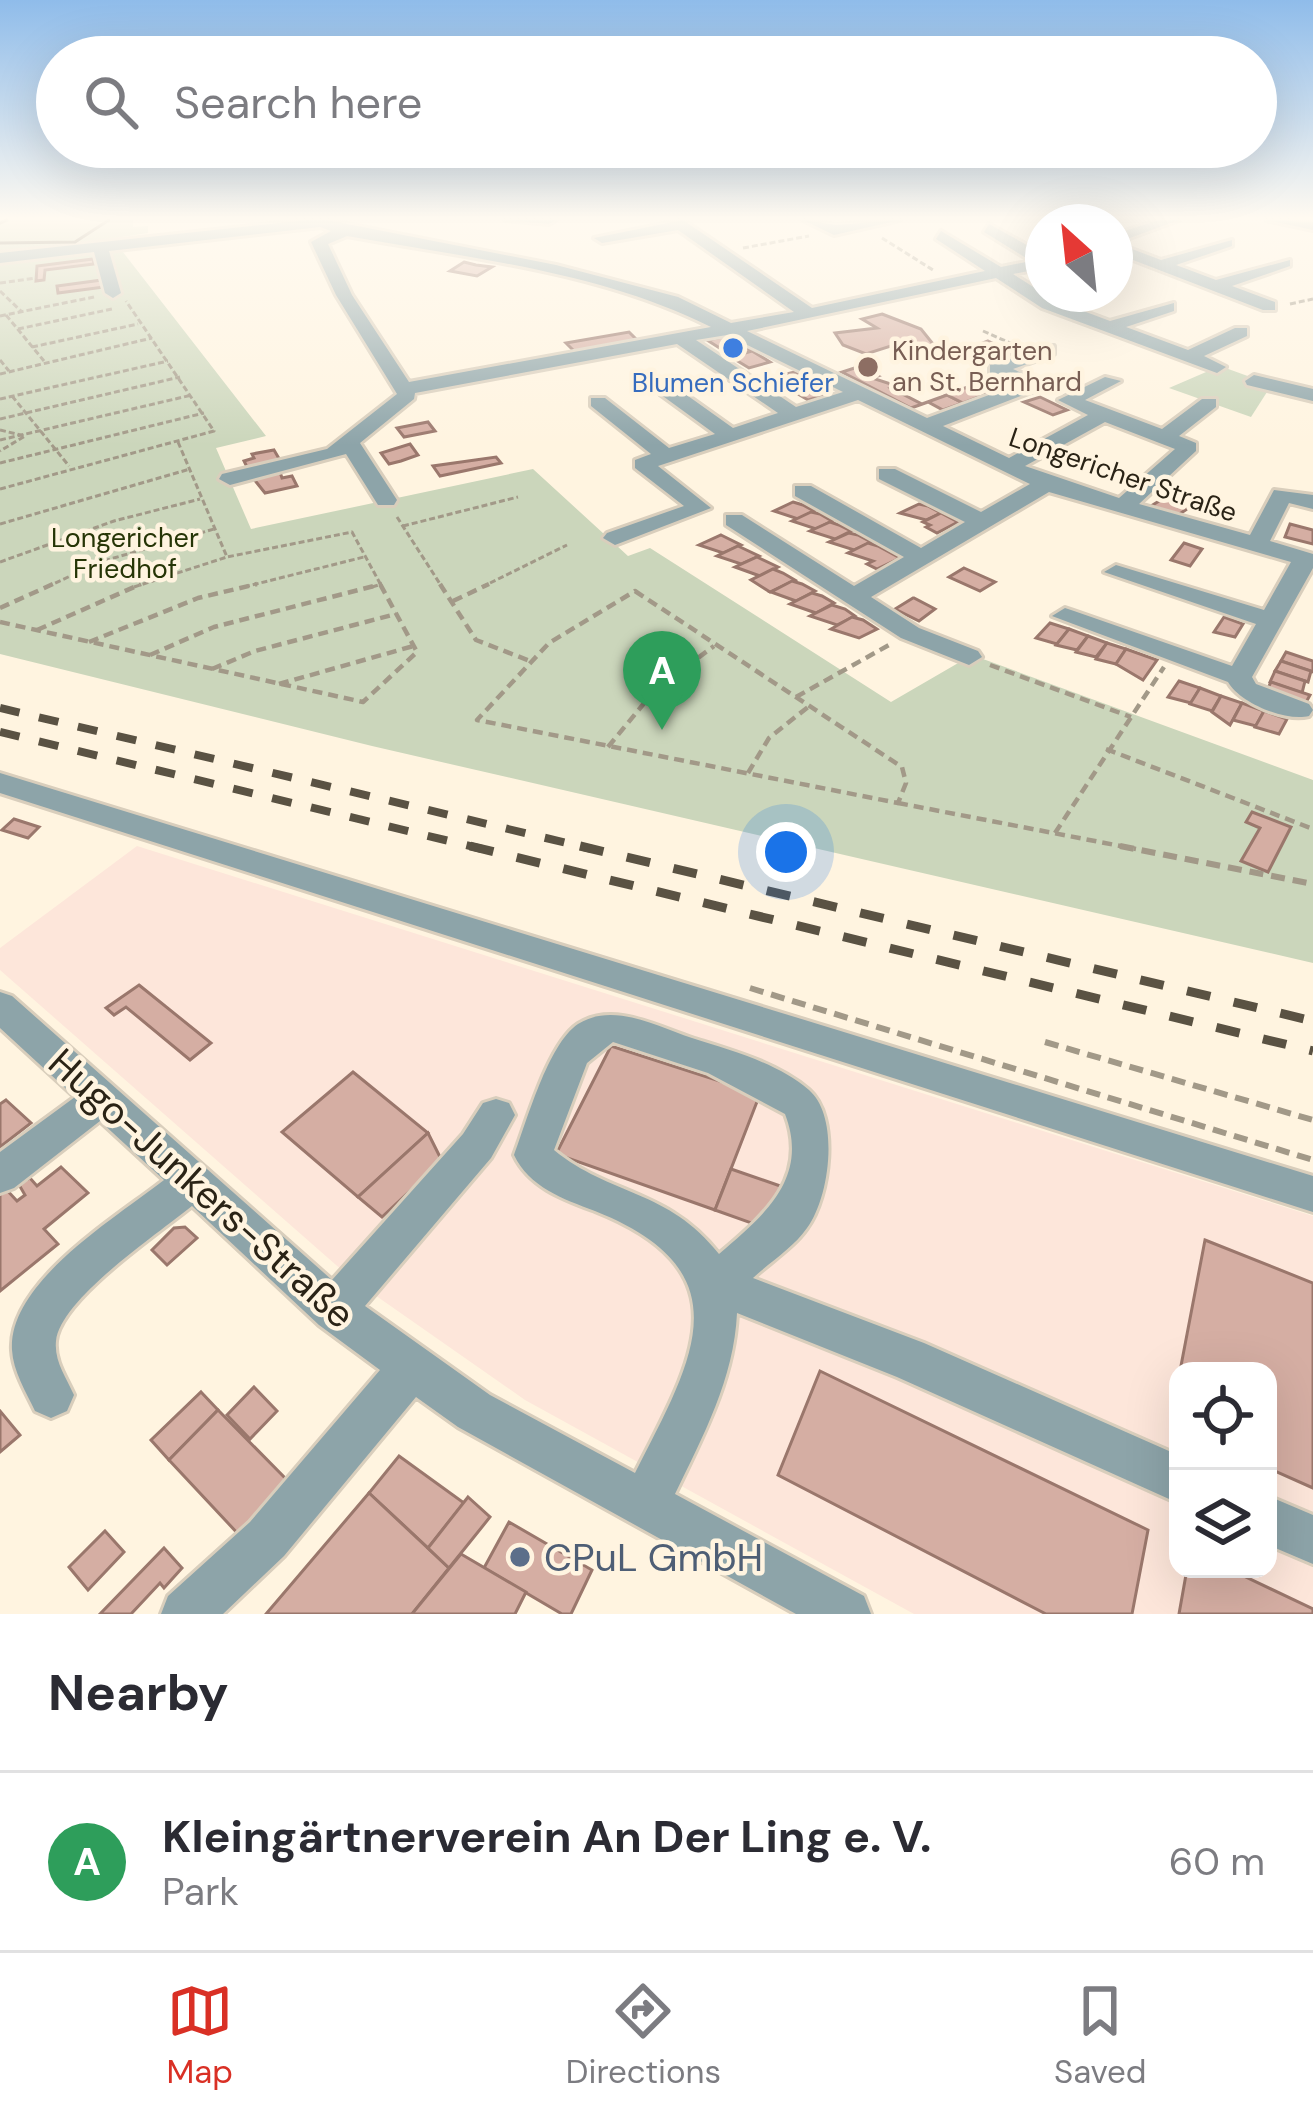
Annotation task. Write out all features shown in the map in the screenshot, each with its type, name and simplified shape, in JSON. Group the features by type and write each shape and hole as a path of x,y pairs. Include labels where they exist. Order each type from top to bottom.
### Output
{"street":[{"path":"230,479 334,454 407,395 344,295"},
{"name":"Longericher Straße","path":"645,295 735,328 856,394 1046,484 1309,560"},
{"path":"782,295 809,314"},
{"path":"404,389 899,295"},
{"path":"1241,295 1269,306 1290,304"},
{"path":"1187,357 1269,306"},
{"path":"1109,327 1168,307"},
{"path":"1069,312 1217,368"},
{"path":"642,324 677,339 794,414"},
{"path":"1042,352 989,366 1189,447 1120,509"},
{"path":"1068,400 1112,381"},
{"path":"1254,381 1313,395"},
{"path":"922,427 1032,385"},
{"path":"667,390 730,435"},
{"path":"614,538 700,508 642,464 856,394"},
{"path":"598,402 666,456"},
{"path":"1164,437 1209,403"},
{"path":"1007,467 1104,415"},
{"path":"348,441 386,500"},
{"path":"887,473 981,521"},
{"path":"852,598 1046,484"},
{"path":"803,491 921,557"},
{"path":"1255,547 1282,495 1313,502"},
{"path":"734,520 910,633 969,657"},
{"path":"1239,677 1309,560"},
{"path":"1116,572 1271,620"},
{"path":"1065,616 1239,677 1246,690 1299,710"},
{"path":"0,783 1313,1195"},
{"name":"Hugo-Junkers-Straße","path":"0,1006 334,1310 412,1367 474,1411 846,1614"},
{"path":"644,1504 717,1348 716,1284 793,1215 807,1172 811,1132 800,1105 720,1062 612,1027 590,1035 572,1055 533,1155 550,1175 680,1234 716,1284 908,1359 1169,1475"},
{"path":"0,1174 100,1099"},
{"path":"334,1310 477,1145 496,1115"},
{"path":"51,1395 34,1364 35,1331 52,1298 191,1183"},
{"path":"186,1614 267,1539 412,1367"},
{"path":"1277,1524 1313,1540"}],"path":[{"path":"5,295 22,312"},
{"path":"3,316 102,295"},
{"path":"0,489 214,431 129,306 116,295"},
{"path":"1290,304 1313,298"},
{"path":"18,329 129,306"},
{"path":"3,316 46,363"},
{"path":"32,347 141,323"},
{"path":"983,331 1042,352"},
{"path":"0,374 152,338"},
{"path":"0,399 168,361"},
{"path":"1,362 9,371"},
{"path":"0,419 180,377"},
{"path":"0,440 192,394"},
{"path":"12,396 70,468"},
{"path":"0,463 205,412"},
{"path":"0,430 24,434"},
{"path":"0,451 19,444 24,434"},
{"path":"178,442 227,556"},
{"path":"0,524 190,469"},
{"path":"403,526 518,497"},
{"path":"0,562 114,520 203,498"},
{"path":"386,500 476,640 530,661"},
{"path":"0,608 100,562 215,529"},
{"path":"0,622 363,703 417,652 352,532 340,531 227,556 133,586 37,630"},
{"path":"453,601 567,545"},
{"path":"89,642 198,598 366,556"},
{"path":"150,655 214,627 382,584"},
{"path":"898,803 906,783 902,767 635,591 579,621 530,661 477,720 608,747 748,772 898,803 1055,832 1313,884"},
{"path":"212,670 255,651 398,613"},
{"path":"796,697 910,633"},
{"path":"279,685 416,645"},
{"path":"608,747 634,707 669,674 714,646"},
{"path":"1055,832 1173,653"},
{"path":"969,657 1131,717"},
{"path":"748,772 769,738 810,705"},
{"path":"1106,749 1313,829"},
{"path":"748,988 1313,1160"},
{"path":"1045,1042 1313,1120"}],"shaded area":[{"path":"137,846 1313,1216 1313,1614 914,1614 525,1400 352,1279 0,970 0,948"}],"green space":[{"name":"Longericher Friedhof","path":"0,295 157,295 266,436 216,448 251,529 533,469 628,556 650,548 891,702 972,655 1313,780 1313,963 372,746 0,654"},
{"path":"1220,366 1256,379 1267,392 1251,417 1169,388"}],"building":[{"path":"882,314 921,329 937,349 927,356 900,343 866,354 843,345 835,333 877,328 862,319"},
{"path":"629,332 638,341 575,352 566,343"},
{"name":"Blumen Schiefer","path":"728,336 752,351 732,356 707,340"},
{"path":"988,341 1023,350 1007,356 970,348"},
{"path":"752,351 770,362 749,368 731,357"},
{"path":"870,363 878,368 868,371 878,376 872,378 897,386 891,388 922,404 947,395 963,403 943,410 928,402 911,408 842,372"},
{"path":"794,372 813,383 782,392 763,380"},
{"path":"813,383 830,394 808,400 791,390"},
{"path":"978,383 995,391 963,403 947,395"},
{"path":"1040,397 1067,410 1053,415 1024,402"},
{"path":"428,422 435,431 404,437 397,428"},
{"path":"410,444 418,455 389,464 381,453"},
{"path":"274,450 281,462 248,469 244,461 254,458 252,454"},
{"path":"496,457 501,463 440,476 433,466"},
{"path":"280,472 282,478 292,476 297,486 265,493 253,478"},
{"path":"1164,498 1190,507 1178,515 1151,506"},
{"path":"793,502 814,511 798,519 774,511"},
{"path":"919,504 941,513 926,520 900,513"},
{"path":"811,512 832,521 816,529 792,521"},
{"path":"941,513 958,522 937,533 926,527 930,525 923,522"},
{"path":"830,522 851,531 835,539 810,531"},
{"path":"1290,524 1313,530 1313,544 1285,537"},
{"path":"849,533 871,542 854,550 829,542"},
{"path":"721,535 741,545 723,553 699,545"},
{"path":"868,543 900,558 877,569 867,564 873,561 848,553"},
{"path":"1184,543 1202,549 1190,566 1171,560"},
{"path":"738,546 759,556 741,564 717,556"},
{"path":"757,557 778,567 760,576 735,567"},
{"path":"964,568 995,582 980,591 949,577"},
{"path":"773,569 795,580 770,592 751,580"},
{"path":"792,581 815,591 796,601 771,592"},
{"path":"812,593 834,603 816,613 790,604"},
{"path":"913,598 935,609 919,621 895,609"},
{"path":"832,605 855,616 837,625 810,616"},
{"path":"852,617 877,629 859,638 831,629"},
{"path":"1224,617 1243,624 1235,637 1214,632"},
{"path":"1050,623 1069,629 1057,644 1036,638"},
{"path":"1069,629 1088,636 1077,650 1056,645"},
{"path":"1088,636 1107,643 1096,657 1076,652"},
{"path":"1107,643 1126,649 1116,664 1096,659"},
{"path":"1126,649 1157,660 1143,680 1116,664"},
{"path":"1286,652 1313,661 1313,672 1281,661"},
{"path":"1281,661 1311,671 1308,682 1275,671"},
{"path":"1275,671 1305,681 1302,693 1270,682"},
{"path":"1179,681 1200,688 1191,703 1168,697"},
{"path":"1271,682 1310,695 1304,706 1266,692"},
{"path":"1200,688 1221,696 1212,711 1190,704"},
{"path":"1221,696 1242,703 1230,725 1212,712"},
{"path":"1242,703 1264,711 1256,726 1233,720"},
{"path":"1264,711 1287,719 1279,734 1255,727"},
{"path":"1252,812 1291,827 1268,872 1241,861 1260,828 1246,822"},
{"path":"14,819 39,827 28,838 2,830"},
{"path":"139,985 211,1043 190,1060 126,1007 114,1015 106,1008"},
{"path":"611,1046 760,1094 715,1210 556,1154"},
{"path":"353,1072 428,1133 358,1197 282,1132"},
{"path":"6,1100 31,1123 0,1147 0,1104"},
{"path":"428,1133 442,1161 382,1217 358,1197"},
{"path":"61,1167 88,1193 44,1229 58,1244 0,1291 0,1190 4,1187 17,1201 25,1195 18,1183 30,1178 37,1186"},
{"path":"731,1169 786,1188 771,1230 715,1210"},
{"path":"185,1227 197,1238 167,1265 152,1250 174,1228"},
{"path":"1205,1240 1313,1283 1313,1488 1277,1472 1277,1362 1182,1362"},
{"path":"820,1371 1148,1530 1132,1614 1046,1614 778,1475"},
{"path":"254,1387 277,1411 250,1439 227,1415"},
{"path":"201,1392 218,1410 169,1460 151,1440"},
{"path":"218,1410 290,1483 241,1537 169,1460"},
{"path":"0,1411 20,1435 0,1452"},
{"path":"399,1456 464,1503 428,1548 369,1493"},
{"path":"369,1493 449,1568 412,1614 266,1614"},
{"path":"468,1497 490,1517 449,1568 428,1548"},
{"path":"509,1522 592,1570 571,1614 562,1614 484,1568"},
{"path":"105,1531 124,1552 88,1590 69,1567"},
{"path":"164,1548 182,1568 164,1588 160,1583 131,1614 100,1614"},
{"path":"461,1554 526,1592 515,1614 412,1614"},
{"path":"1185,1578 1248,1578 1313,1609 1313,1614 1179,1614"}],"railway":[{"path":"0,708 592,849"},
{"path":"0,732 482,849"},
{"path":"470,846 1313,1051"},
{"path":"580,846 1313,1021"}],"place":[{"name":"Blumen Schiefer","path":"733,348"},
{"name":"Kindergarten an St. Bernhard","path":"868,367"},
{"name":"Kleingärtnerverein An Der Ling e. V.","path":"662,730"},
{"name":"CPuL GmbH","path":"520,1557"}]}
